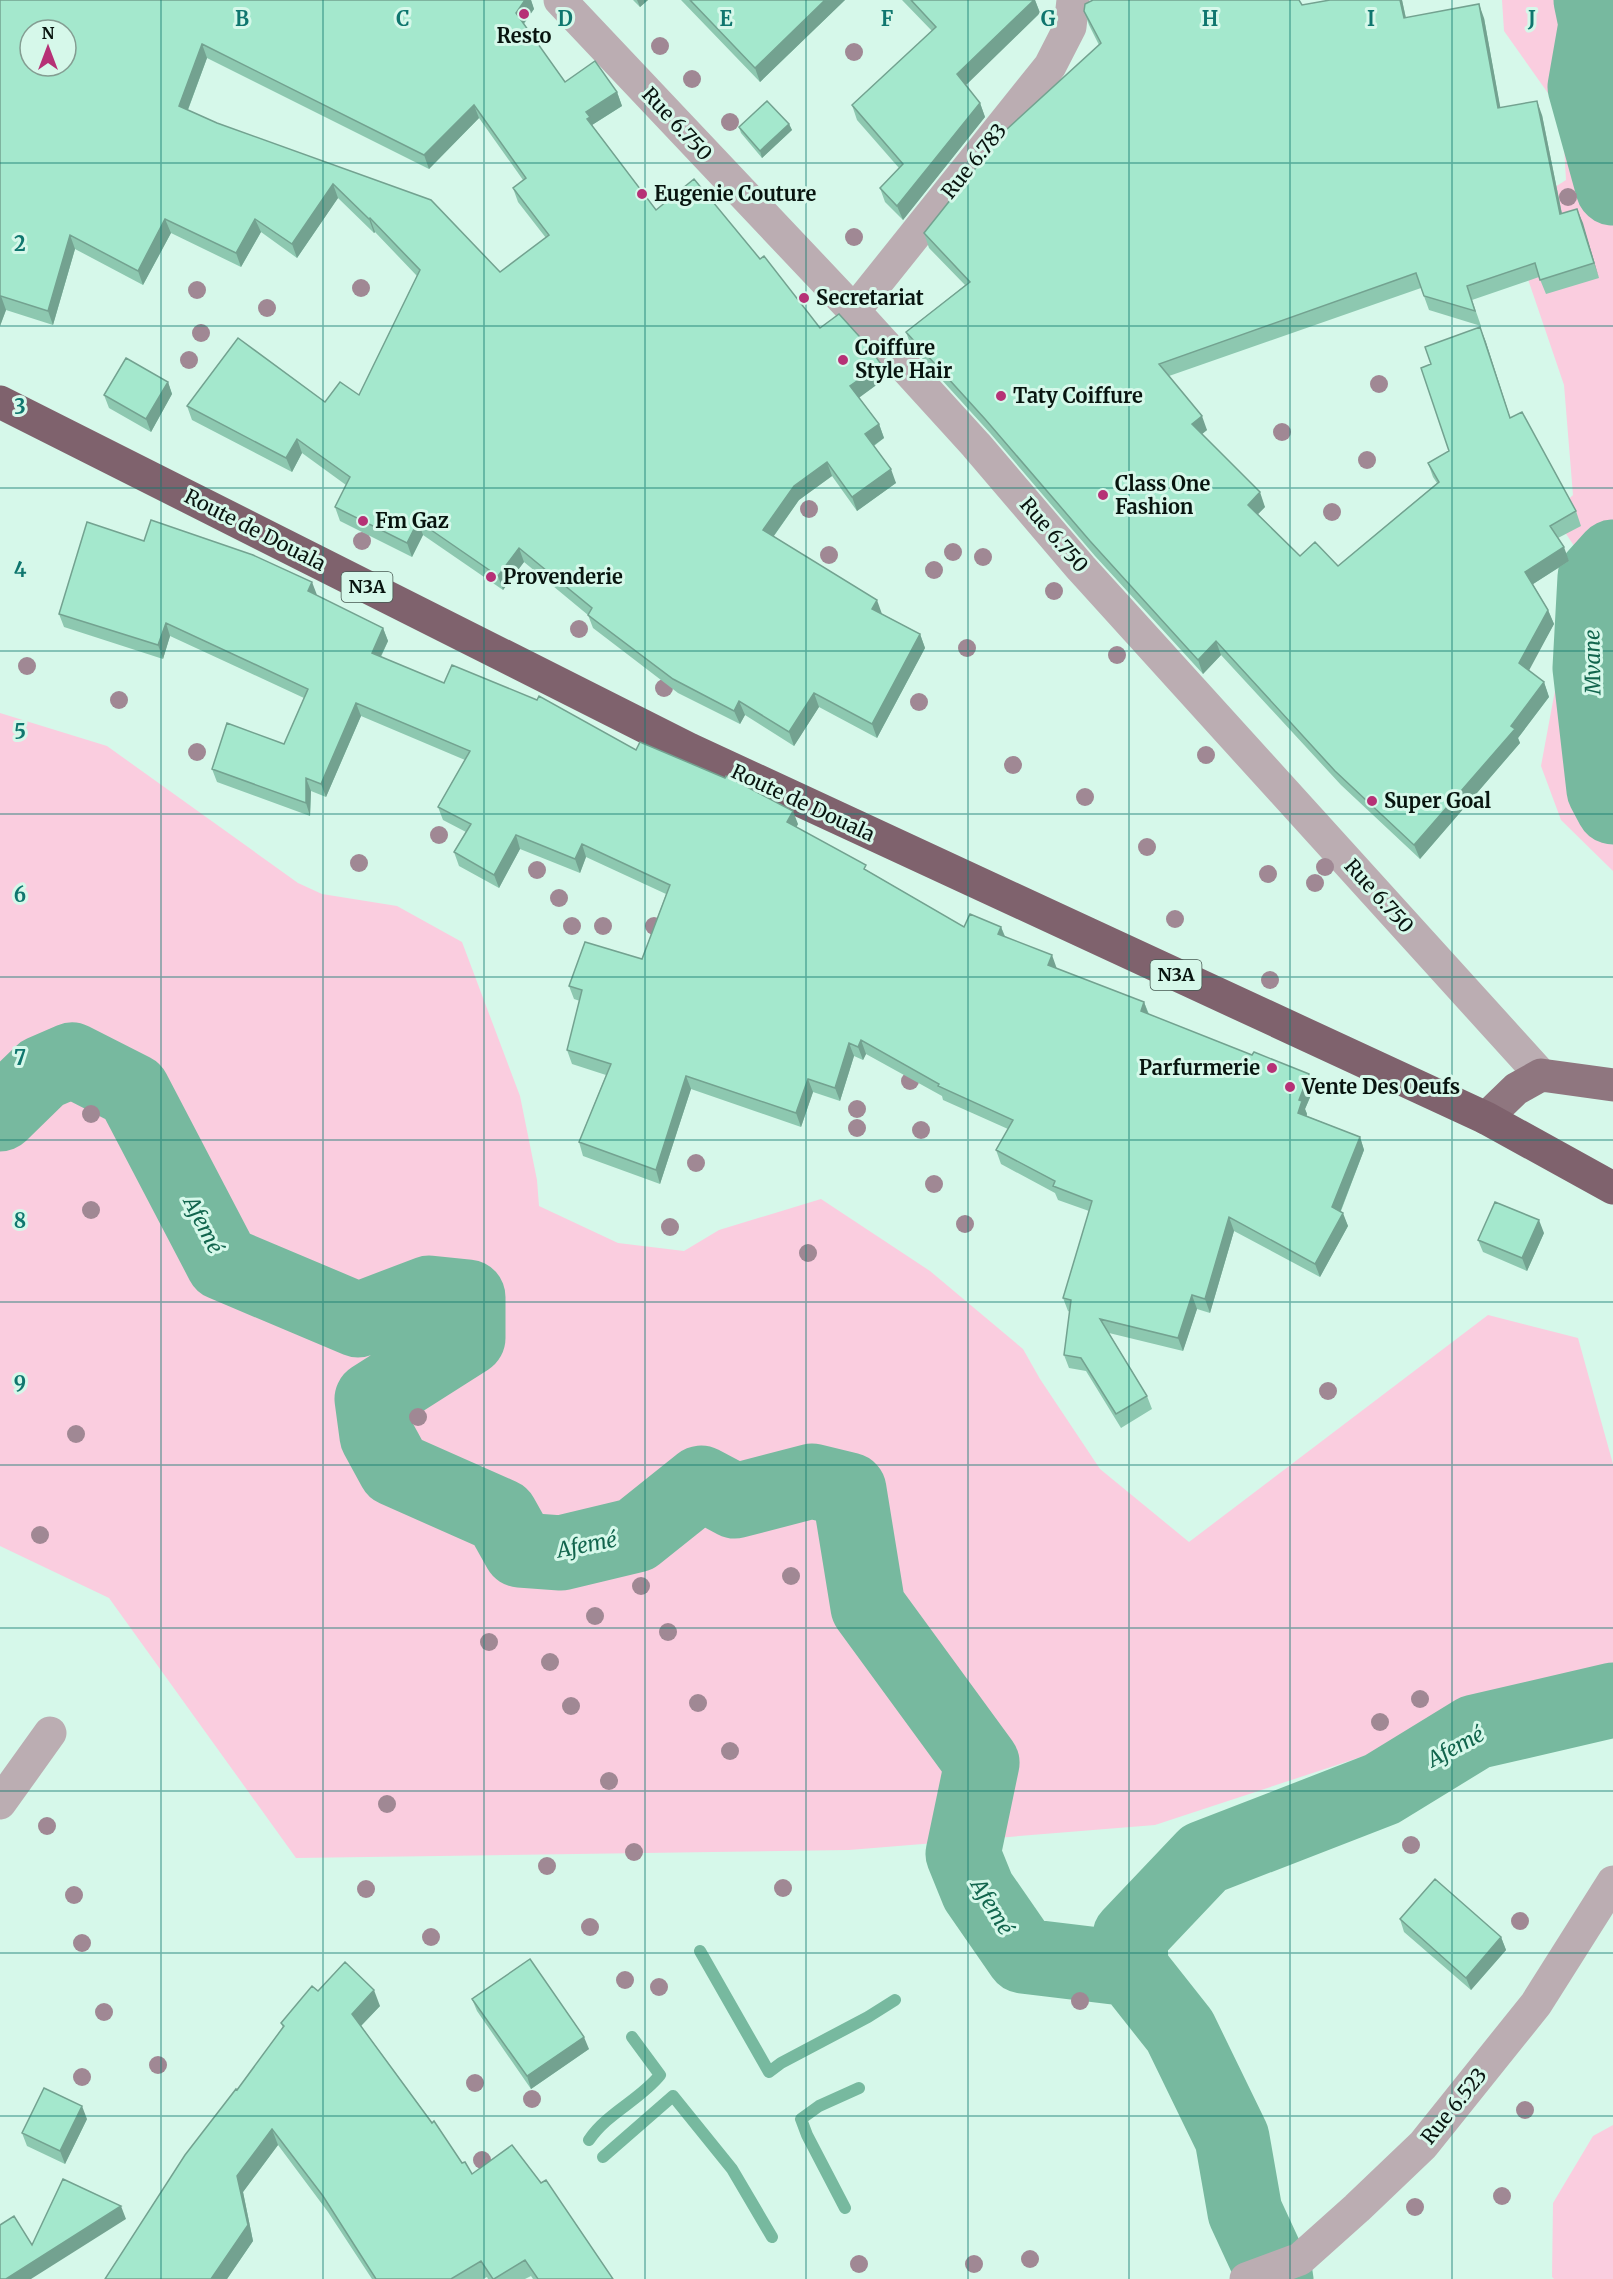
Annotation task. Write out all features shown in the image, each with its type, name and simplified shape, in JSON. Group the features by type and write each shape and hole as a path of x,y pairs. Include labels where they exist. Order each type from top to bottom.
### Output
{"highway":[{"name":"Route de Douala","path":"0,402 689,749 1486,1118 1613,1188"}],"main road":[{"path":"1486,1118 1516,1089 1541,1076 1613,1085"}],"street":[{"name":"Rue 6.750","path":"560,0 854,311 976,445 1081,568 1541,1076"},
{"name":"Rue 6.783","path":"854,311 1050,66 1070,27 1073,0"},
{"path":"0,1803 50,1733"},
{"name":"Rue 6.523","path":"1246,2279 1300,2259 1358,2208 1423,2145 1536,2004 1613,1882"}],"shaded area":[{"path":"1502,0 1613,0 1613,871 1561,820 1541,766 1580,555 1553,514 1573,495 1564,385 1514,238 1522,208 1566,180 1562,113 1504,31"},
{"path":"0,713 107,746 298,883 322,894 397,906 462,942 520,1096 537,1180 539,1206 618,1243 684,1251 719,1230 821,1199 930,1271 1023,1349 1040,1379 1100,1469 1189,1542 1488,1315 1578,1338 1613,1464 1613,1664 1443,1730 1155,1825 849,1850 296,1858 109,1598 0,1546"},
{"path":"1613,2125 1613,2279 1554,2279 1552,2277 1553,2203 1593,2136"}],"building":[{"path":"0,0 525,0 516,13 565,82 595,61 617,92 586,112 590,117 587,119 656,210 694,179 760,259 764,256 820,328 839,314 881,364 850,386 879,424 865,434 891,469 852,497 827,462 794,486 763,530 877,600 872,609 920,634 872,724 814,693 789,732 739,701 734,711 673,679 588,615 592,608 519,548 498,576 418,521 407,543 335,507 350,477 297,439 286,458 187,406 238,338 325,402 340,382 359,395 420,270 370,218 333,184 292,244 255,219 236,253 165,219 138,271 70,235 48,311 1,296","holes":["202,44 424,155 474,105 526,178 513,188 549,235 500,272 431,200 217,123 179,106"]},
{"path":"690,0 825,0 755,68"},
{"path":"911,0 1034,0 957,74 980,103 897,206 880,188 903,164 852,105 936,27"},
{"path":"1093,0 1299,0 1302,5 1330,0 1400,0 1404,18 1479,4 1498,108 1537,101 1560,214 1577,209 1594,263 1540,280 1535,263 1467,286 1475,311 1424,296 1416,273 1159,364 1202,416 1192,424 1260,492 1248,505 1300,556 1315,542 1338,566 1439,482 1428,463 1449,451 1421,368 1431,364 1425,347 1480,327 1510,418 1522,412 1576,511 1550,526 1564,547 1525,572 1548,610 1519,663 1544,682 1511,726 1515,729 1414,845 1335,771 1216,641 1198,660 906,332 970,282 924,233 1006,130 1101,43 1084,11 1085,4"},
{"path":"767,101 789,124 760,151 739,127"},
{"path":"126,358 168,382 146,419 104,395"},
{"path":"151,520 253,555 312,582 308,591 383,628 372,653 444,683 452,665 537,700 539,696 636,750 640,742 725,778 726,776 793,811 787,822 866,865 864,869 964,927 970,914 1001,927 998,934 1052,955 1048,965 1144,1002 1141,1011 1252,1055 1254,1052 1309,1074 1299,1100 1302,1101 1298,1113 1360,1137 1332,1207 1343,1213 1315,1264 1229,1217 1205,1299 1192,1295 1178,1338 1100,1319 1147,1396 1116,1414 1081,1358 1064,1355 1071,1300 1063,1298 1092,1201 1053,1186 1055,1181 996,1150 1013,1120 938,1086 939,1084 861,1040 858,1047 849,1043 835,1088 808,1079 796,1113 686,1076 656,1170 579,1142 611,1064 567,1050 582,990 569,986 585,942 642,959 670,885 582,844 575,859 516,835 494,875 454,852 471,824 438,807 470,751 356,703 321,784 306,778 306,803 212,769 227,723 284,744 308,689 166,623 158,645 59,614 87,522 144,541"},
{"path":"1495,1202 1539,1220 1522,1258 1478,1240"},
{"path":"1435,1879 1501,1937 1466,1978 1400,1919"},
{"path":"530,1959 584,2037 527,2076 472,1999"},
{"path":"345,1962 374,1990 352,2014 432,2123 434,2121 462,2163 465,2162 472,2174 512,2145 541,2183 546,2180 613,2279 538,2279 525,2260 494,2279 481,2261 451,2279 376,2279 323,2196 272,2129 237,2176 248,2225 211,2279 105,2279 185,2155 284,2026 281,2023 312,1986 318,1991"},
{"path":"44,2088 82,2106 60,2151 22,2133"},
{"path":"63,2179 121,2206 6,2279 0,2279 0,2225 14,2216 32,2245"}],"waterway":[{"name":"Mvane","path":"1591,0 1596,24 1585,87 1613,188"},
{"name":"Mvane","path":"1613,557 1595,577 1590,668 1604,790 1613,807"},
{"name":"Afemé","path":"0,1114 42,1073 72,1060 133,1091 223,1263 358,1320 429,1293 468,1297 468,1338 372,1399 377,1436 395,1469 501,1516 520,1550 561,1553 636,1535 701,1483 735,1501 812,1481 849,1490 868,1607 982,1763 963,1854 978,1891 1023,1956 1131,1969 1180,2031 1232,2138 1245,2212 1276,2279"},
{"name":"Afemé","path":"1131,1969 1130,1936 1204,1858 1382,1789 1475,1732 1613,1700"},
{"path":"700,1951 769,2072 781,2063 868,2017 895,2000"},
{"path":"589,2140 596,2130 643,2092 660,2075 632,2037"},
{"path":"845,2208 801,2119 819,2106 859,2088"},
{"path":"603,2157 673,2096 732,2169 772,2237"}],"place":[{"name":"Resto","path":"524,14"},
{"name":"Eugenie Couture","path":"642,194"},
{"name":"Secretariat","path":"804,298"},
{"name":"Coiffure Style Hair","path":"843,360"},
{"name":"Taty Coiffure","path":"1001,396"},
{"name":"Class One Fashion","path":"1103,495"},
{"name":"Fm Gaz","path":"363,521"},
{"name":"Provenderie","path":"491,577"},
{"name":"Super Goal","path":"1372,801"},
{"name":"Parfurmerie","path":"1272,1068"},
{"name":"Vente Des Oeufs","path":"1290,1087"}]}
